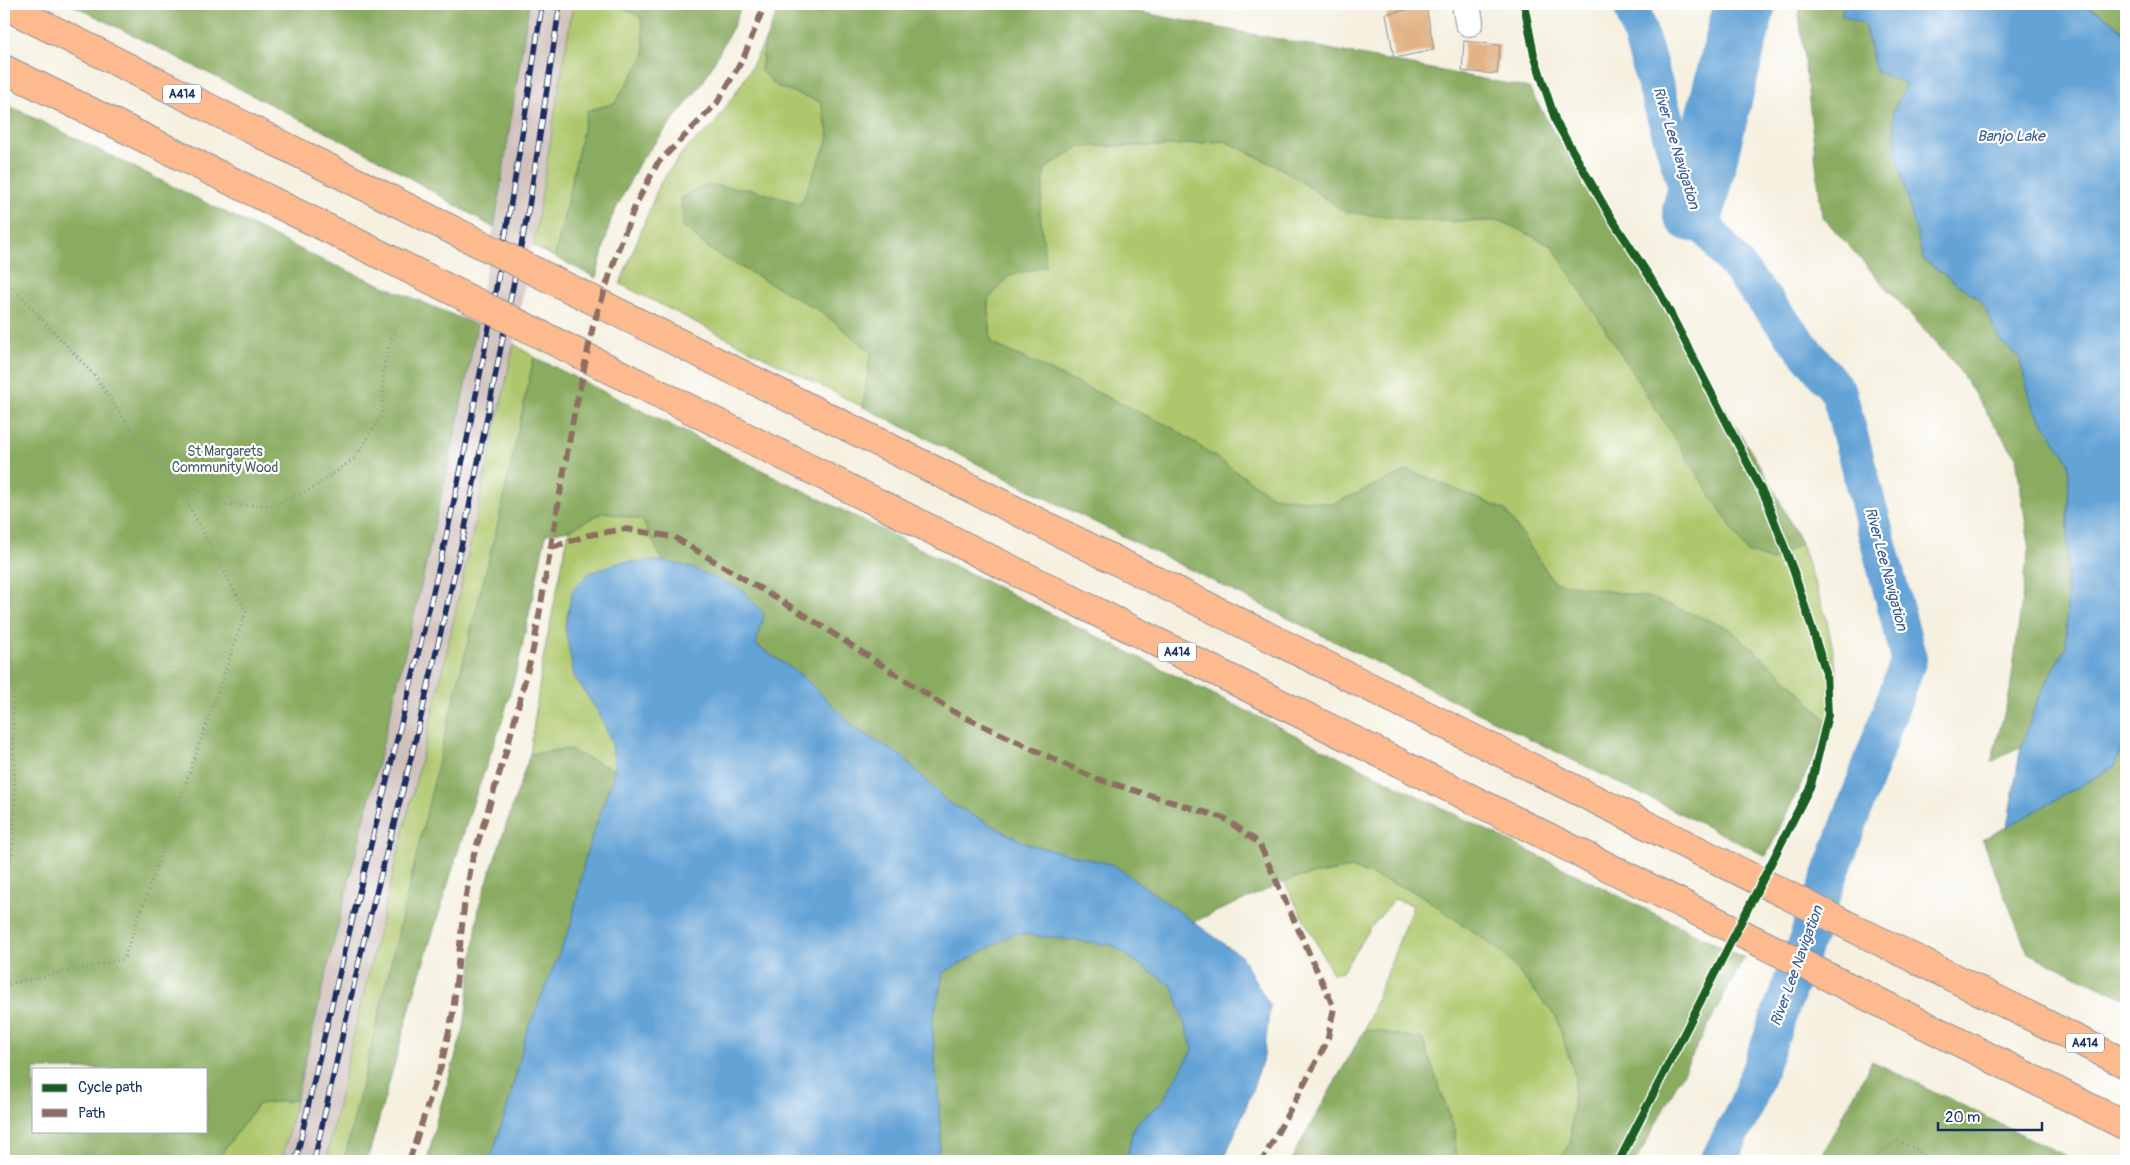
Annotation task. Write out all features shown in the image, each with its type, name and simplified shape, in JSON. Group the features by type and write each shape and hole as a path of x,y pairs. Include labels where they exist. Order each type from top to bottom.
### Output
{"highway":[{"name":"A414","path":"4,5 2126,1064"},
{"name":"A414","path":"4,69 335,232 2126,1126"}],"path":[{"path":"4,281 11,286 94,375 141,442 174,478 246,612 124,959 4,985"},
{"path":"174,478 225,505 273,505 312,489 355,458 382,414 384,365 396,325"},
{"path":"4,604 11,635 15,805 9,867 4,882"},
{"path":"1870,1161 1897,1140 1918,1150 1931,1161"}],"shaded area":[{"path":"529,4 573,4 558,101 514,344 440,682 351,1045 326,1161 282,1161 342,901 386,733 442,499 494,228"}],"green space":[{"path":"71,4 529,4 494,228 373,156"},
{"path":"573,4 615,4 641,17 645,55 615,103 587,111 555,257 533,246"},
{"path":"615,4 742,4 734,25 702,84 639,163 611,219 596,278 555,257 587,111 615,103 645,55 641,17"},
{"path":"781,4 1098,4 1529,88 1553,131 1590,187 1773,488 1801,543 1772,561 1747,552 1552,246 1501,221 1422,221 1345,212 1284,170 1225,141 1164,146 1080,146 1045,169 1040,213 1046,266 1009,276 988,300 991,343 1173,428 1272,496 1333,504 1409,470 1505,510 1554,582 1651,598 1729,628 1792,684 1830,724 1766,856 863,407 871,352 822,312 712,251 683,226 681,198 705,185 749,189 801,204 829,137 821,102 776,86 761,71 765,41"},
{"path":"1798,4 1843,4 1843,16 1864,24 1876,71 1906,84 1893,112 1923,259 1981,301 2001,341 2019,357 2032,405 2069,462 2066,647 2038,699 2021,747 1991,762 2010,692 2029,544 2016,457 1955,364 1822,216"},
{"path":"2075,4 2126,4 2126,34 2101,13"},
{"path":"765,41 761,71 776,86 821,102 829,137 801,204 749,189 683,226 712,251 822,312 871,352 863,407 620,284 660,183 685,149 714,125 746,77"},
{"name":"St Margarets Community Wood","path":"4,103 322,260 477,325 414,617 296,1100 258,1104 216,1161 4,1161"},
{"path":"1225,141 1284,170 1422,221 1501,221 1552,246 1640,381 1772,561 1801,543 1827,620 1837,672 1830,724 1792,684 1651,598 1554,582 1505,510 1409,470 1333,504 1272,496 1173,428 991,343 988,300 1009,276 1045,266 1040,213 1044,169 1080,146 1164,146"},
{"path":"514,344 534,357 501,511 451,710 344,1161 326,1161 351,1045 440,682"},
{"path":"534,357 1744,958 1636,1161 1559,1161 1570,1144 1575,1076 1556,1017 1502,952 1418,893 1352,868 1294,878 1193,922 1114,865 1027,844 946,801 903,757 856,729 804,677 756,645 764,614 692,568 663,561 642,520 604,512 569,530 546,534 519,661 501,725 474,800 416,987 367,1161 344,1161 451,710 501,511"},
{"path":"604,512 642,520 663,561 621,562 574,676 599,713 612,743 615,770 567,749 530,754 542,664 569,530"},
{"path":"2126,742 2126,999 2028,953 1982,840 2113,768"},
{"path":"567,749 615,770 586,855 571,925 526,1034 509,1102 490,1161 427,1161 438,1114 464,1028 479,906 530,754"},
{"path":"1352,868 1418,893 1502,952 1556,1017 1575,1076 1570,1144 1559,1161 1455,1161 1455,1130 1422,1039 1365,1029 1413,905 1394,899 1370,929 1342,972 1333,974 1284,882 1294,878"},
{"path":"1015,933 1112,945 1173,987 1193,1049 1162,1102 1134,1125 1126,1161 937,1161 941,1135 932,1023 943,973"},
{"path":"1365,1029 1422,1039 1455,1131 1455,1161 1290,1161"},
{"path":"1872,1061 2076,1161 1819,1161"},
{"path":"296,1100 282,1161 216,1161 258,1104"}],"water":[{"name":"Banjo Lake","path":"1843,4 2075,4 2101,13 2126,34 2126,742 2113,767 2007,827 2021,747 2038,699 2066,647 2069,462 2032,405 2019,357 2001,342 1981,301 1923,259 1897,156 1893,112 1906,84 1876,71 1864,24 1842,16"},
{"path":"663,561 692,568 742,590 764,614 756,645 804,677 856,729 903,757 946,801 1027,844 1114,865 1241,956 1270,1006 1264,1055 1250,1097 1223,1161 1126,1161 1134,1125 1162,1102 1193,1049 1173,987 1112,945 1015,933 943,973 932,1023 941,1135 937,1161 490,1161 509,1102 526,1034 571,925 586,855 615,770 612,743 599,713 574,676 565,628 572,591 589,573 621,562"}],"building":[{"path":"1426,6 1434,50 1394,58 1386,14"},
{"path":"1464,41 1500,45 1497,74 1462,71"}],"waterway":[{"name":"River Lee Navigation","path":"1631,4 1693,211 1839,393 1909,659 1746,1106 1718,1161"},
{"path":"1693,211 1745,4"}],"railway":[{"path":"296,1161 313,1083 428,615 461,471 499,271 522,138 542,4"},
{"path":"314,1161 363,944 413,750 463,538 529,206 560,4"}],"marked path":[{"path":"409,1161 441,1066 453,1013 464,907 472,861 506,752 533,650 572,425 593,326 618,250 636,204 657,164 717,103 743,59 765,4"},
{"path":"552,547 589,535 625,529 674,537 806,616 954,712 1094,778 1224,818 1259,843 1334,1008 1327,1042 1262,1161"}],"cycle path":[{"path":"1524,4 1534,55 1556,122 1610,216 1659,291 1766,499 1794,572 1826,673 1828,715 1811,785 1619,1161"}]}
